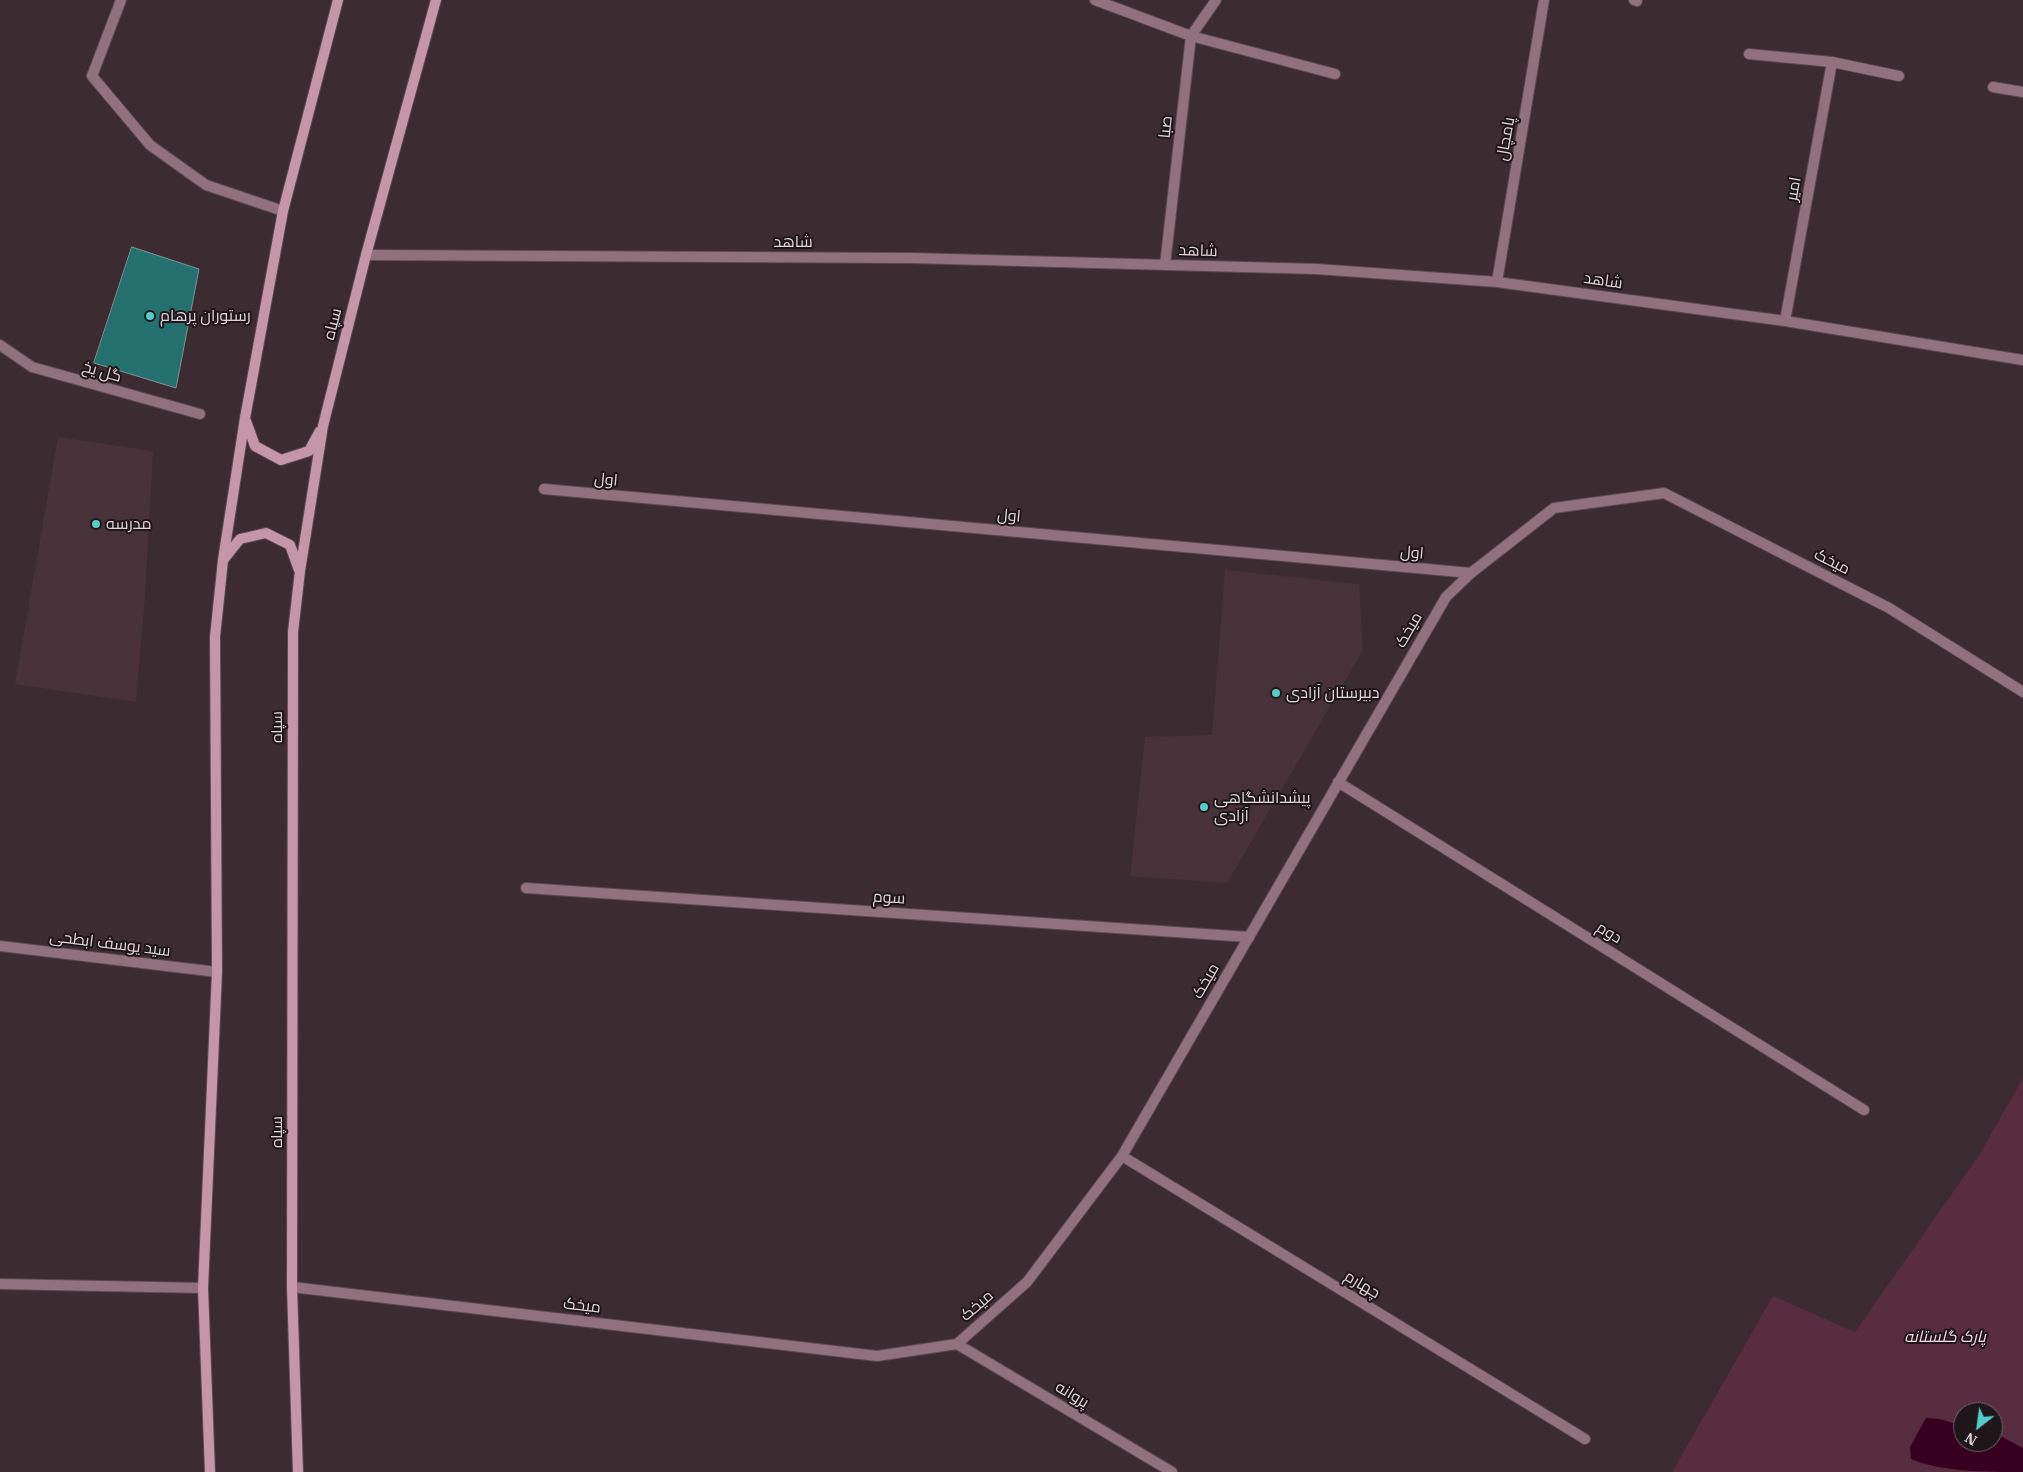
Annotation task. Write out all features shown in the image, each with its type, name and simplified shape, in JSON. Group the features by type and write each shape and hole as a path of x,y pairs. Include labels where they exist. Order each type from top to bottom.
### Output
{"main road":[{"path":"210,1472 203,1288 217,972 215,636 245,418 283,211 338,0"},
{"name":"سپاه","path":"298,1472 292,1287 292,632 323,426 366,255 436,0"},
{"path":"245,418 254,446 281,460 309,451 323,426"},
{"path":"224,560 240,539 266,533 290,545 300,571"}],"street":[{"path":"121,0 92,76 150,145 206,185 283,211"},
{"path":"1095,0 1191,36 1335,74"},
{"name":"صبا","path":"1166,265 1191,36 1216,0"},
{"name":"پامچال","path":"1497,282 1544,0"},
{"path":"1749,54 1832,62 1898,76"},
{"name":"امیر","path":"1785,321 1832,62"},
{"path":"1993,87 2023,92"},
{"name":"شاهد","path":"366,255 911,258 1317,269 1497,282 1785,321 2023,360"},
{"name":"گل یخ","path":"0,346 32,367 200,414"},
{"name":"اول","path":"544,489 1471,573"},
{"name":"میخک","path":"292,1287 877,1356 957,1344 1027,1282 1122,1156 1446,597 1471,573 1554,508 1664,493 1889,608 2023,692"},
{"name":"دوم","path":"1338,782 1864,1110"},
{"name":"سوم","path":"526,888 1249,937"},
{"name":"سید یوسف ابطحی","path":"0,946 217,972"},
{"name":"چهارم","path":"1122,1156 1585,1439"},
{"path":"0,1284 203,1288"},
{"name":"پروانه","path":"957,1344 1172,1472"}],"shaded area":[{"name":"مدرسه","path":"58,437 153,451 145,597 136,702 15,684"},
{"path":"1225,570 1359,584 1363,650 1227,883 1130,876 1145,737 1212,735"},
{"path":"1926,1418 1940,1419 1953,1423 1953,1452 2003,1452 2003,1437 2023,1448 2023,1472 1936,1467 1911,1459 1910,1447"}],"green space":[{"name":"پارک گلستانه","path":"2023,1078 2023,1472 1672,1472 1773,1296 1855,1332 1979,1155"}],"building":[{"name":"رستوران پرهام","path":"132,247 199,269 176,388 94,363"}],"place":[{"name":"رستوران پرهام","path":"150,316"},
{"name":"مدرسه","path":"96,524"},
{"name":"دبیرستان آزادی","path":"1276,693"},
{"name":"پیشدانشگاهی آزادی","path":"1204,807"}]}
